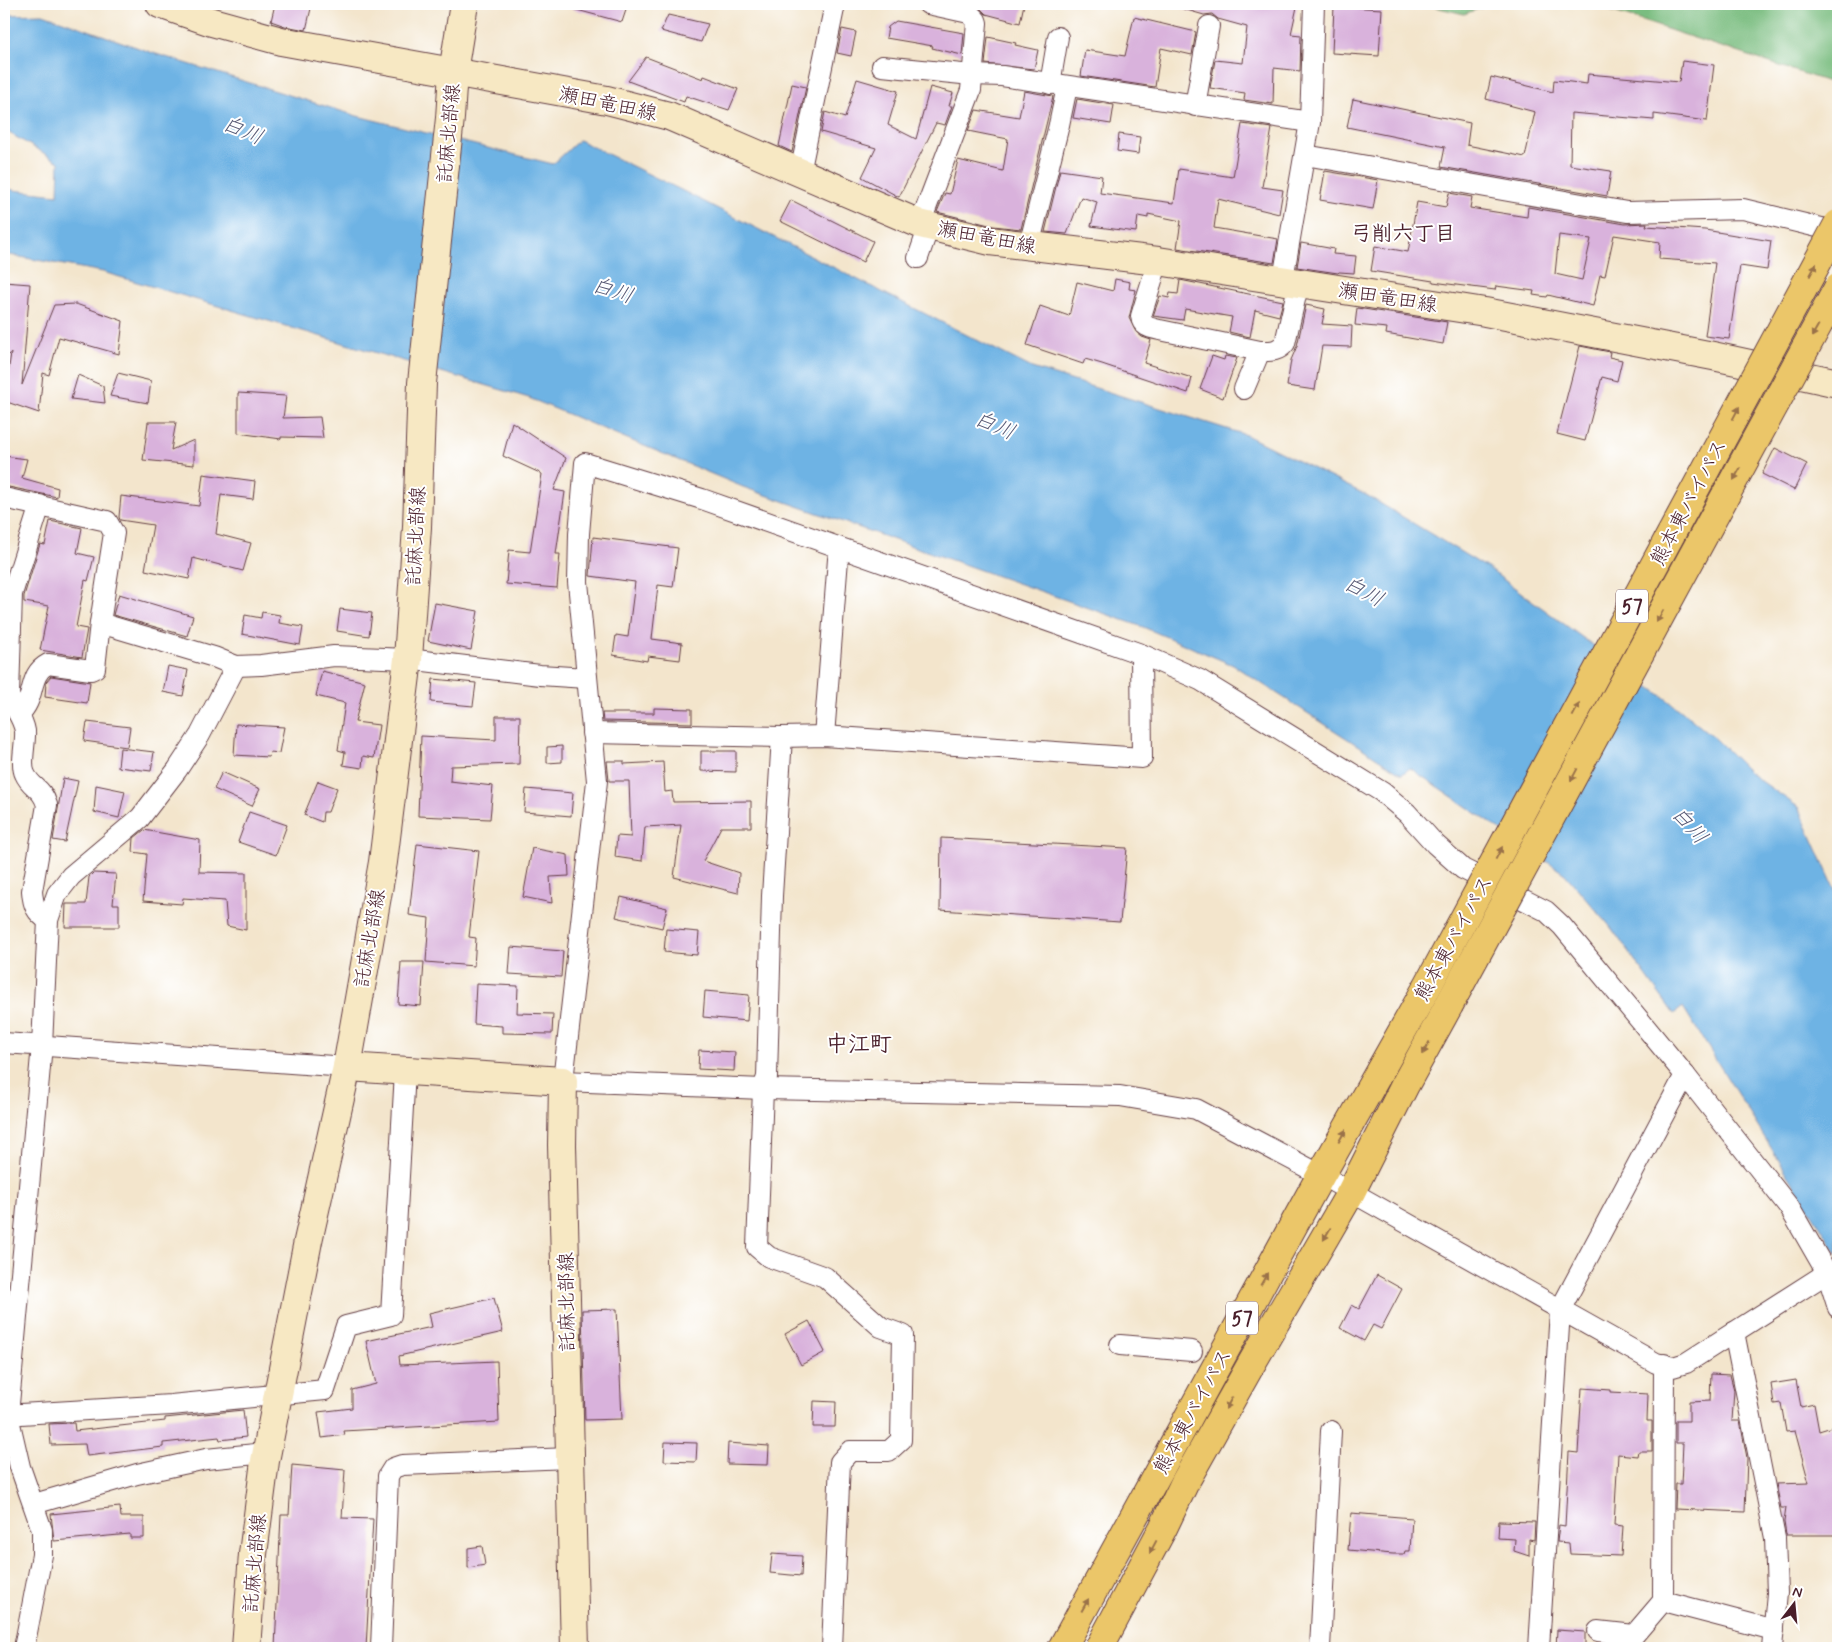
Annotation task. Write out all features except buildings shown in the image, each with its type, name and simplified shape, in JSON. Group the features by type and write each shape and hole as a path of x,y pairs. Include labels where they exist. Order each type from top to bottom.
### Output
{"highway":[{"name":"熊本東バイパス","path":"1062,1648 1321,1175 1426,989 1838,224"},
{"name":"熊本東バイパス","path":"1099,1648 1164,1528 1185,1482 1252,1361 1351,1192 1405,1085 1838,288"}],"main road":[{"name":"瀬田竜田線","path":"160,4 212,22 281,41 607,100 669,116 924,225 990,241 1158,260 1494,314 1713,356 1838,383"},
{"name":"託麻北部線","path":"246,1648 253,1554 266,1453 308,1241 347,1067 383,862 408,659 417,527 422,383 450,118 453,72 464,4"},
{"path":"347,1067 563,1081"},
{"name":"託麻北部線","path":"563,1081 562,1145 569,1458 576,1648"}],"street":[{"path":"800,173 834,4"},
{"path":"918,258 924,225 971,90 977,23 970,9 928,4"},
{"path":"1158,260 1141,316 1142,322 1145,325 1160,330 1260,351 1276,350 1285,343 1310,122 1314,4"},
{"path":"1195,106 1209,26"},
{"path":"1029,246 1059,125 1058,37"},
{"path":"882,66 1002,76 1310,122"},
{"path":"1305,155 1627,212 1743,209 1838,232"},
{"path":"1244,388 1260,351"},
{"path":"1827,1273 1686,1363 1673,1367 1656,1362 1321,1175 1196,1109 1120,1096 763,1089 563,1081 597,782 578,582 579,534 585,463 702,499 1141,654 1200,680 1382,792 1407,813 1435,844 1463,869 1546,911 1562,926 1685,1075 1789,1207 1827,1273 1838,1308"},
{"path":"4,498 107,521 114,533 95,668 91,670 48,664 35,678 28,703 19,714"},
{"path":"40,505 12,594 9,696 19,714 25,731 24,772 28,780 44,795 47,805 32,891 33,901 38,914 48,920"},
{"path":"824,736 838,559"},
{"path":"100,623 214,657 236,666 261,666 334,656 408,659 540,675 586,678"},
{"path":"592,733 782,737 824,736 1142,758 1141,654"},
{"path":"24,1648 42,1555 42,1530 20,1467 6,1415 42,1044 48,920 57,894 71,876 140,818 177,770 200,735 236,666"},
{"path":"782,737 772,896 767,1077 763,1089 757,1247 769,1257 825,1277 881,1327 903,1335 901,1440 889,1451 850,1451 840,1462 832,1648"},
{"path":"4,1043 42,1044 347,1067"},
{"path":"6,1415 171,1405 326,1390 346,1326 391,1315 405,1072"},
{"path":"1539,1648 1560,1310 1685,1075"},
{"path":"1662,1601 1773,1639 1778,1593 1775,1538 1734,1332"},
{"path":"1120,1345 1192,1351"},
{"path":"1598,1630 1634,1642 1662,1601 1664,1364"},
{"path":"1320,1648 1330,1432"},
{"path":"34,1504 137,1474 198,1461 266,1453"},
{"path":"381,1648 388,1476 393,1468 402,1465 569,1458"}],"green space":[{"path":"1423,4 1492,4 1464,14"},
{"path":"1590,4 1838,4 1838,83 1835,84"}],"water":[{"name":"白川","path":"43,14 153,53 357,116 553,164 579,140 1032,368 1246,435 1368,496 1489,569 1669,701 1717,740 1750,773 1798,807 1838,896 1838,1255 1683,1007 1674,1014 1609,925 1565,874 1410,768 1402,774 1233,665 1143,627 743,487 529,398 103,272 4,254 4,187 13,190 58,195 59,162 4,130 4,15"}],"district":[{"name":"弓削六丁目","path":"1403,233"},
{"name":"中江町","path":"859,1043"}]}
